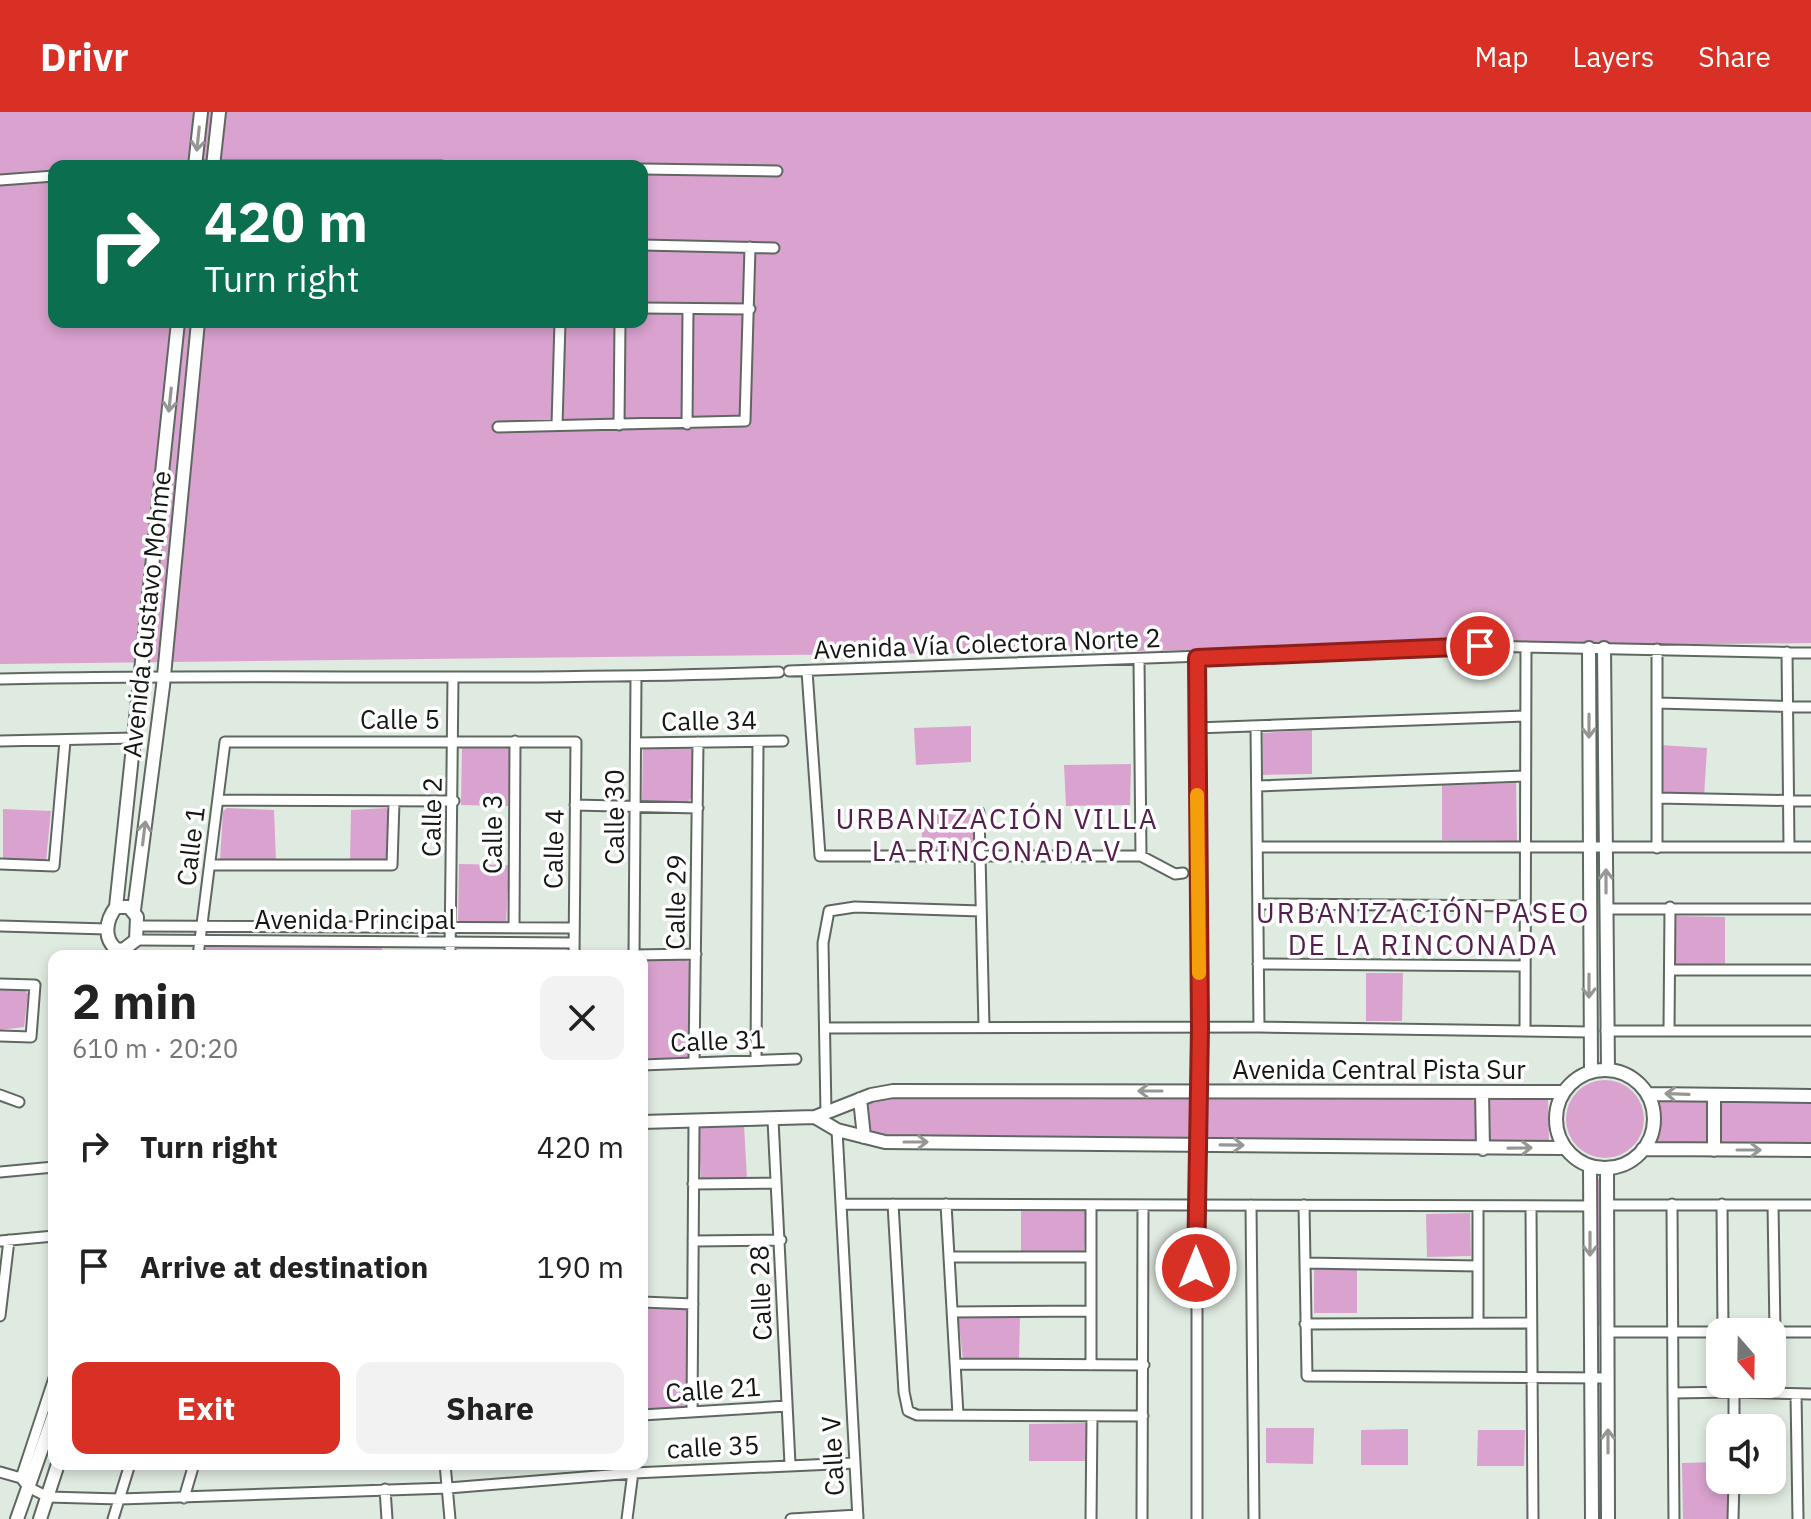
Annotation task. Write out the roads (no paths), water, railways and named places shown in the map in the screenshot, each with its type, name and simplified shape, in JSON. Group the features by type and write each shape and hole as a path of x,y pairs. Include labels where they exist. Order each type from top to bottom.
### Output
{"street":[{"path":"195,160 201,112"},
{"path":"217,160 219,112"},
{"path":"648,169 777,171"},
{"path":"0,180 48,176"},
{"path":"648,245 774,248"},
{"path":"498,427 737,423 747,418 750,247"},
{"path":"648,308 750,309"},
{"path":"687,424 688,309"},
{"name":"Avenida Gustavo Mohme","path":"107,929 116,907 177,328"},
{"name":"Avenida Gustavo Mohme","path":"134,910 164,676 197,328"},
{"path":"557,425 560,328"},
{"path":"619,425 620,328"},
{"path":"1525,1029 1526,647"},
{"name":"Avenida Vía Colectora Norte 2","path":"0,679 140,675 636,677 1526,647 1811,653"},
{"path":"1589,648 1591,1072"},
{"path":"1604,648 1608,1070"},
{"path":"1657,649 1657,848"},
{"path":"1787,652 1789,847"},
{"path":"1197,658 1200,1028 1196,1205 1197,1519"},
{"path":"1139,660 1141,856"},
{"path":"807,671 820,856 1141,856 1175,874 1183,873"},
{"name":"Calle 30","path":"634,950 636,677"},
{"name":"Calle 2","path":"450,950 453,678"},
{"path":"1657,703 1811,707"},
{"path":"1196,728 1525,716"},
{"path":"1256,726 1259,1027"},
{"path":"0,741 134,738"},
{"path":"0,864 54,866 65,741"},
{"name":"Calle 3","path":"514,928 515,741"},
{"name":"Calle 34","path":"636,743 783,741"},
{"name":"Calle 5","path":"225,742 576,742"},
{"name":"Calle 1","path":"199,950 225,742"},
{"name":"Calle 4","path":"574,950 576,742"},
{"name":"Calle 29","path":"694,1063 698,742"},
{"path":"756,1060 758,742"},
{"path":"1258,786 1525,776"},
{"path":"1657,798 1811,801"},
{"path":"218,800 454,801"},
{"path":"210,865 392,865 394,802"},
{"path":"575,805 698,808"},
{"path":"979,812 984,1027"},
{"path":"1259,847 1589,850 1811,847"},
{"path":"1259,904 1525,906"},
{"path":"0,926 107,929 110,950 132,948 139,926 134,910 116,907"},
{"path":"981,911 855,907 829,911 823,943 826,1028 821,1115 837,1130 885,1142 1564,1148"},
{"path":"1669,1031 1670,907"},
{"path":"1606,909 1811,909"},
{"name":"Avenida Principal","path":"139,926 451,925 574,928"},
{"name":"Avenida Principal","path":"132,948 200,940 574,943"},
{"path":"648,956 696,954"},
{"path":"1258,964 1525,966"},
{"path":"1670,970 1811,970"},
{"path":"0,984 35,985 31,1037 0,1036"},
{"path":"826,1028 1259,1027 1590,1032"},
{"path":"1606,1031 1811,1031"},
{"name":"Calle 31","path":"648,1065 796,1059"},
{"path":"1608,1070 1630,1077 1647,1094 1654,1116 1650,1139 1643,1149 1625,1164 1607,1168 1590,1166 1575,1159 1564,1148 1555,1120 1564,1092 1591,1072 1608,1070"},
{"name":"Avenida Central Pista Sur","path":"648,1122 773,1120 821,1115 860,1099 893,1091 1564,1092"},
{"path":"1482,1092 1483,1149"},
{"path":"1647,1094 1811,1096"},
{"path":"0,1095 19,1102 0,1103"},
{"path":"1714,1095 1714,1150"},
{"path":"860,1099 864,1137"},
{"name":"Calle 28","path":"773,1120 790,1464"},
{"path":"692,1412 694,1123"},
{"name":"Calle V","path":"837,1130 858,1517"},
{"path":"1643,1149 1811,1150"},
{"path":"1590,1166 1592,1519"},
{"path":"0,1172 48,1168"},
{"path":"1607,1168 1608,1519"},
{"path":"693,1184 776,1183"},
{"path":"842,1204 1590,1206"},
{"path":"893,1204 906,1407 917,1415 1143,1416"},
{"path":"946,1204 958,1415"},
{"path":"1672,1204 1674,1519"},
{"path":"1722,1204 1722,1318"},
{"path":"1091,1205 1091,1365"},
{"path":"1251,1205 1254,1519"},
{"path":"1304,1205 1305,1372 1311,1377 1608,1378"},
{"path":"1607,1205 1811,1205"},
{"path":"1773,1205 1775,1318"},
{"path":"1142,1519 1143,1206"},
{"path":"1478,1207 1478,1323"},
{"path":"1531,1207 1533,1519"},
{"path":"0,1316 4,1240 48,1236"},
{"path":"693,1241 781,1240"},
{"path":"949,1257 1091,1257"},
{"path":"1306,1263 1478,1266"},
{"path":"648,1302 693,1304"},
{"path":"952,1312 1091,1311"},
{"path":"1305,1324 1531,1323"},
{"path":"1786,1331 1811,1332"},
{"path":"1608,1332 1706,1332"},
{"path":"955,1364 1144,1365"},
{"path":"1673,1393 1706,1392"},
{"path":"1786,1394 1811,1394"},
{"path":"1796,1394 1798,1519"},
{"path":"17,1519 24,1482 48,1399"},
{"name":"Calle 21","path":"648,1415 787,1406"},
{"path":"1091,1519 1092,1417"},
{"path":"24,1482 48,1428"},
{"name":"calle 35","path":"648,1469 855,1463"},
{"path":"40,1519 56,1470"},
{"path":"113,1519 128,1470"},
{"path":"184,1498 192,1470"},
{"path":"446,1470 450,1519"},
{"name":"calle 35","path":"48,1497 184,1498 448,1488 624,1470"},
{"path":"627,1519 634,1470"},
{"path":"0,1472 48,1497"},
{"path":"385,1489 387,1519"},
{"path":"1733,1519 1734,1494"},
{"path":"791,1519 858,1517"}],"district":[{"name":"URBANIZACIÓN VILLA LA RINCONADA V","path":"997,834"},
{"name":"URBANIZACIÓN PASEO DE LA RINCONADA","path":"1423,928"}]}
